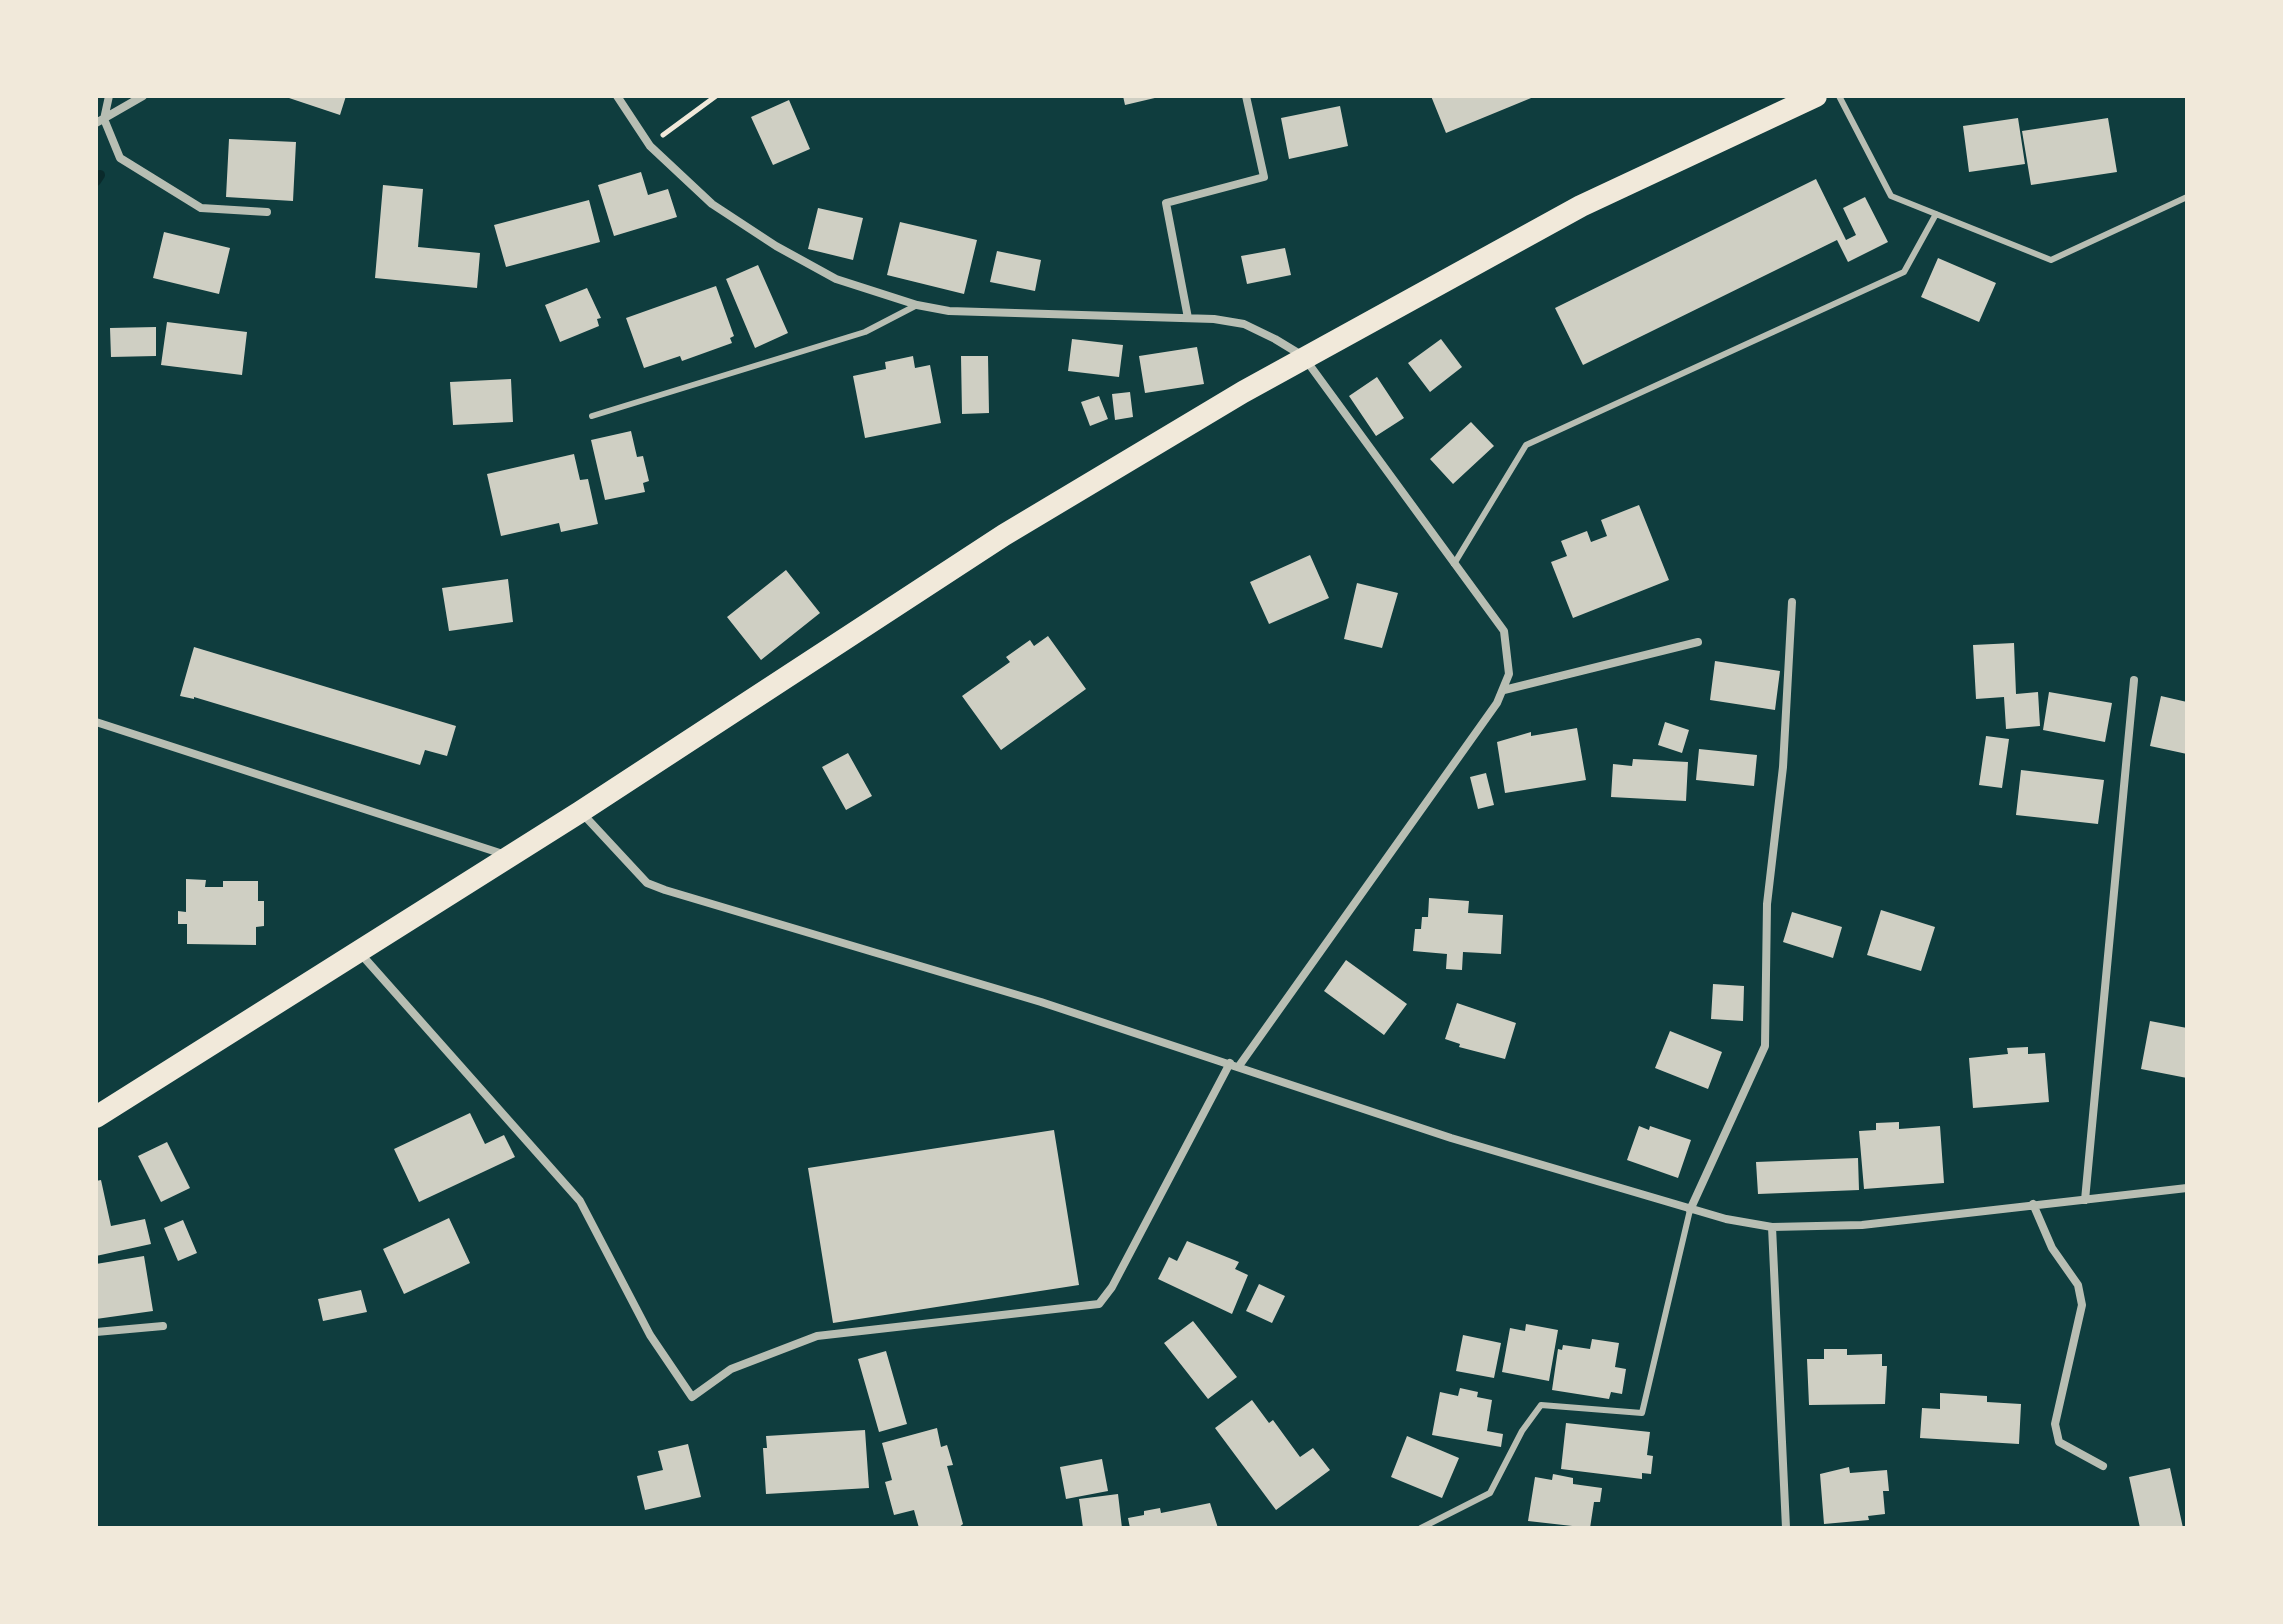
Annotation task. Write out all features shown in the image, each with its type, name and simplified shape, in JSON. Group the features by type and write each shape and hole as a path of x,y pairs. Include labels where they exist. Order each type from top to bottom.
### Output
{"highway":[{"path":"96,1117 580,812 1004,535 1303,356 1581,206 1816,96"}],"street":[{"path":"109,96 100,121 120,158 201,208 267,212"},
{"path":"100,121 143,96"},
{"path":"359,951 580,1201 650,1335 692,1397 731,1369 817,1336 1099,1304 1112,1287 1234,1065 1504,690 1509,674 1504,631 1303,356 1244,324 1188,318 949,311 917,305 836,279 776,246 712,204 650,146 617,96"},
{"path":"1188,318 1166,203 1264,177 1246,96"},
{"path":"1690,1210 1765,1046 1767,904 1783,767 1792,602"},
{"path":"1504,690 1698,642"},
{"path":"2085,1200 2134,680"},
{"path":"96,722 511,856"},
{"path":"580,812 647,883 1234,1065 1451,1138 1690,1210 1772,1227 1862,1225 2187,1188"},
{"path":"2033,1204 2052,1248 2078,1285 2082,1305 2055,1424 2059,1442 2103,1466"},
{"path":"1772,1227 1786,1528"},
{"path":"96,1332 163,1326"}],"lane":[{"path":"1839,96 1891,196 2051,260 2187,197"},
{"path":"1454,564 1526,445 1904,272 1936,214"},
{"path":"592,416 865,332 917,305"},
{"path":"1421,1528 1490,1493 1541,1405 1642,1413 1690,1210"}],"path":[{"path":"650,146 716,96"}],"building":[{"path":"283,96 346,96 340,115"},
{"path":"1123,96 1159,96 1159,97 1125,105"},
{"path":"1431,96 1536,96 1446,133"},
{"path":"789,100 810,149 773,165 751,117"},
{"path":"1340,106 1348,146 1289,159 1281,118"},
{"path":"2018,118 2025,164 1969,172 1963,126"},
{"path":"2108,118 2117,172 2031,185 2022,131"},
{"path":"229,139 296,142 293,201 226,197"},
{"path":"641,172 648,195 668,189 677,217 614,236 598,185"},
{"path":"1816,179 1846,240 1856,235 1843,208 1865,197 1888,242 1848,262 1837,240 1583,365 1555,308"},
{"path":"383,185 423,189 418,247 480,253 477,288 375,278"},
{"path":"589,200 600,242 506,267 494,225"},
{"path":"818,208 863,218 853,260 808,249"},
{"path":"900,222 977,240 964,294 887,275"},
{"path":"164,232 230,248 219,294 153,278"},
{"path":"1285,248 1291,275 1247,284 1241,256"},
{"path":"997,251 1041,260 1035,291 990,282"},
{"path":"1938,258 1996,283 1979,322 1921,297"},
{"path":"758,265 788,333 755,348 726,279"},
{"path":"716,286 734,336 730,338 732,343 682,361 680,356 644,368 626,318"},
{"path":"587,288 601,318 597,319 599,326 560,342 545,305"},
{"path":"167,322 247,332 242,375 161,365"},
{"path":"156,327 156,356 111,357 110,328"},
{"path":"1072,339 1123,345 1119,377 1068,371"},
{"path":"1441,339 1462,367 1430,392 1408,363"},
{"path":"1197,347 1204,384 1145,393 1139,356"},
{"path":"913,356 915,368 930,365 941,423 865,438 853,376 886,369 885,362"},
{"path":"961,356 988,356 989,413 962,414"},
{"path":"1377,377 1404,418 1376,436 1349,396"},
{"path":"511,379 513,422 453,425 450,382"},
{"path":"1130,392 1133,417 1115,420 1112,394"},
{"path":"1099,396 1108,419 1090,426 1081,402"},
{"path":"1471,422 1494,446 1453,484 1430,459"},
{"path":"631,431 637,457 643,456 649,481 643,483 645,492 605,500 591,440"},
{"path":"574,454 580,480 588,479 598,524 561,532 559,523 501,536 487,474"},
{"path":"1639,505 1669,580 1573,618 1551,562 1567,556 1561,541 1587,531 1591,542 1607,536 1601,520"},
{"path":"1310,555 1329,598 1269,624 1250,582"},
{"path":"786,570 820,613 761,660 727,617"},
{"path":"508,579 513,622 449,631 442,588"},
{"path":"1357,583 1398,593 1382,648 1344,639"},
{"path":"1048,636 1086,689 1001,750 962,696 1010,662 1006,657 1030,640 1034,646"},
{"path":"2014,643 2016,694 2038,692 2040,726 2006,729 2004,697 1976,699 1973,645"},
{"path":"194,647 456,726 447,756 425,750 420,765 194,697 180,696"},
{"path":"1715,661 1780,671 1775,710 1710,700"},
{"path":"2049,692 2112,703 2105,742 2043,730"},
{"path":"2161,696 2187,702 2187,754 2150,746"},
{"path":"1665,722 1689,730 1682,753 1658,745"},
{"path":"1577,728 1586,780 1505,793 1497,742 1531,732 1531,736"},
{"path":"1986,736 2009,739 2002,788 1979,785"},
{"path":"1699,749 1757,755 1754,786 1696,780"},
{"path":"848,753 872,796 846,810 822,767"},
{"path":"1633,759 1688,762 1686,801 1611,797 1613,764 1632,766"},
{"path":"2021,770 2104,780 2098,824 2016,815"},
{"path":"1486,773 1494,805 1478,809 1470,777"},
{"path":"186,879 206,880 205,887 223,887 223,881 258,881 258,901 264,901 264,926 256,927 256,945 187,944 187,924 178,924 178,911 186,912"},
{"path":"1429,898 1469,901 1468,913 1503,915 1501,954 1463,952 1462,970 1446,969 1447,954 1413,951 1415,929 1421,929 1422,917 1428,917"},
{"path":"1881,910 1935,927 1921,971 1867,955"},
{"path":"1792,912 1842,927 1833,958 1783,942"},
{"path":"1346,960 1407,1004 1384,1035 1324,991"},
{"path":"1713,984 1744,986 1743,1021 1711,1019"},
{"path":"1457,1003 1516,1023 1505,1059 1459,1047 1460,1044 1445,1039"},
{"path":"2150,1021 2187,1028 2187,1078 2141,1069"},
{"path":"1670,1031 1722,1052 1708,1089 1655,1068"},
{"path":"2028,1047 2028,1054 2045,1053 2049,1102 1973,1108 1969,1058 2008,1054 2007,1048"},
{"path":"470,1113 485,1144 504,1135 515,1157 419,1202 394,1149"},
{"path":"1899,1122 1899,1129 1940,1126 1944,1183 1864,1189 1859,1131 1876,1130 1876,1123"},
{"path":"1639,1126 1649,1130 1650,1126 1691,1140 1678,1178 1627,1160"},
{"path":"1054,1130 1079,1285 833,1323 808,1168"},
{"path":"167,1142 190,1188 161,1202 138,1156"},
{"path":"1858,1158 1859,1190 1758,1194 1756,1162"},
{"path":"101,1180 111,1226 145,1219 151,1244 96,1256 96,1181"},
{"path":"449,1218 470,1263 404,1294 383,1249"},
{"path":"183,1220 197,1253 178,1261 164,1228"},
{"path":"1187,1241 1239,1262 1235,1269 1248,1275 1232,1314 1158,1279 1169,1257 1177,1261"},
{"path":"144,1256 153,1311 96,1319 96,1264"},
{"path":"1259,1284 1285,1296 1272,1323 1246,1311"},
{"path":"361,1290 367,1312 323,1321 318,1299"},
{"path":"1193,1321 1237,1377 1208,1399 1164,1343"},
{"path":"1526,1324 1558,1330 1549,1381 1502,1372 1510,1328 1525,1331"},
{"path":"1463,1335 1501,1343 1494,1378 1456,1371"},
{"path":"1592,1339 1619,1343 1615,1367 1626,1369 1622,1394 1611,1392 1609,1399 1552,1390 1558,1349 1562,1350 1563,1345 1590,1349"},
{"path":"1824,1349 1847,1349 1847,1355 1882,1354 1882,1366 1887,1366 1885,1404 1809,1405 1807,1359 1824,1359"},
{"path":"886,1351 907,1424 879,1432 858,1359"},
{"path":"1460,1388 1478,1392 1477,1397 1492,1400 1487,1431 1503,1434 1501,1447 1432,1435 1440,1392 1458,1396"},
{"path":"1940,1393 1987,1396 1987,1402 2021,1404 2019,1444 1920,1438 1922,1408 1940,1409"},
{"path":"1252,1400 1269,1423 1273,1420 1300,1457 1313,1448 1330,1470 1276,1510 1215,1428"},
{"path":"1566,1423 1650,1432 1647,1455 1653,1456 1651,1474 1642,1473 1642,1479 1561,1469"},
{"path":"937,1428 941,1447 947,1445 953,1465 947,1466 963,1524 958,1528 919,1528 914,1510 894,1515 885,1482 892,1480 882,1443"},
{"path":"865,1430 869,1488 766,1494 763,1448 767,1448 766,1436"},
{"path":"1407,1436 1459,1458 1442,1498 1391,1477"},
{"path":"688,1444 701,1497 645,1510 637,1476 663,1470 658,1451"},
{"path":"1102,1459 1108,1491 1066,1499 1060,1467"},
{"path":"1849,1467 1850,1473 1887,1470 1889,1491 1883,1491 1885,1514 1868,1516 1869,1520 1824,1524 1820,1474"},
{"path":"2170,1468 2183,1528 2140,1528 2129,1477"},
{"path":"1553,1474 1573,1478 1573,1484 1602,1488 1600,1502 1594,1502 1590,1528 1528,1521 1535,1477 1552,1480"},
{"path":"1118,1494 1122,1528 1083,1528 1079,1499"},
{"path":"1210,1503 1218,1528 1130,1528 1128,1518 1144,1515 1144,1511 1160,1508 1161,1513"}],"waterway":[{"path":"96,181 100,175"}]}
